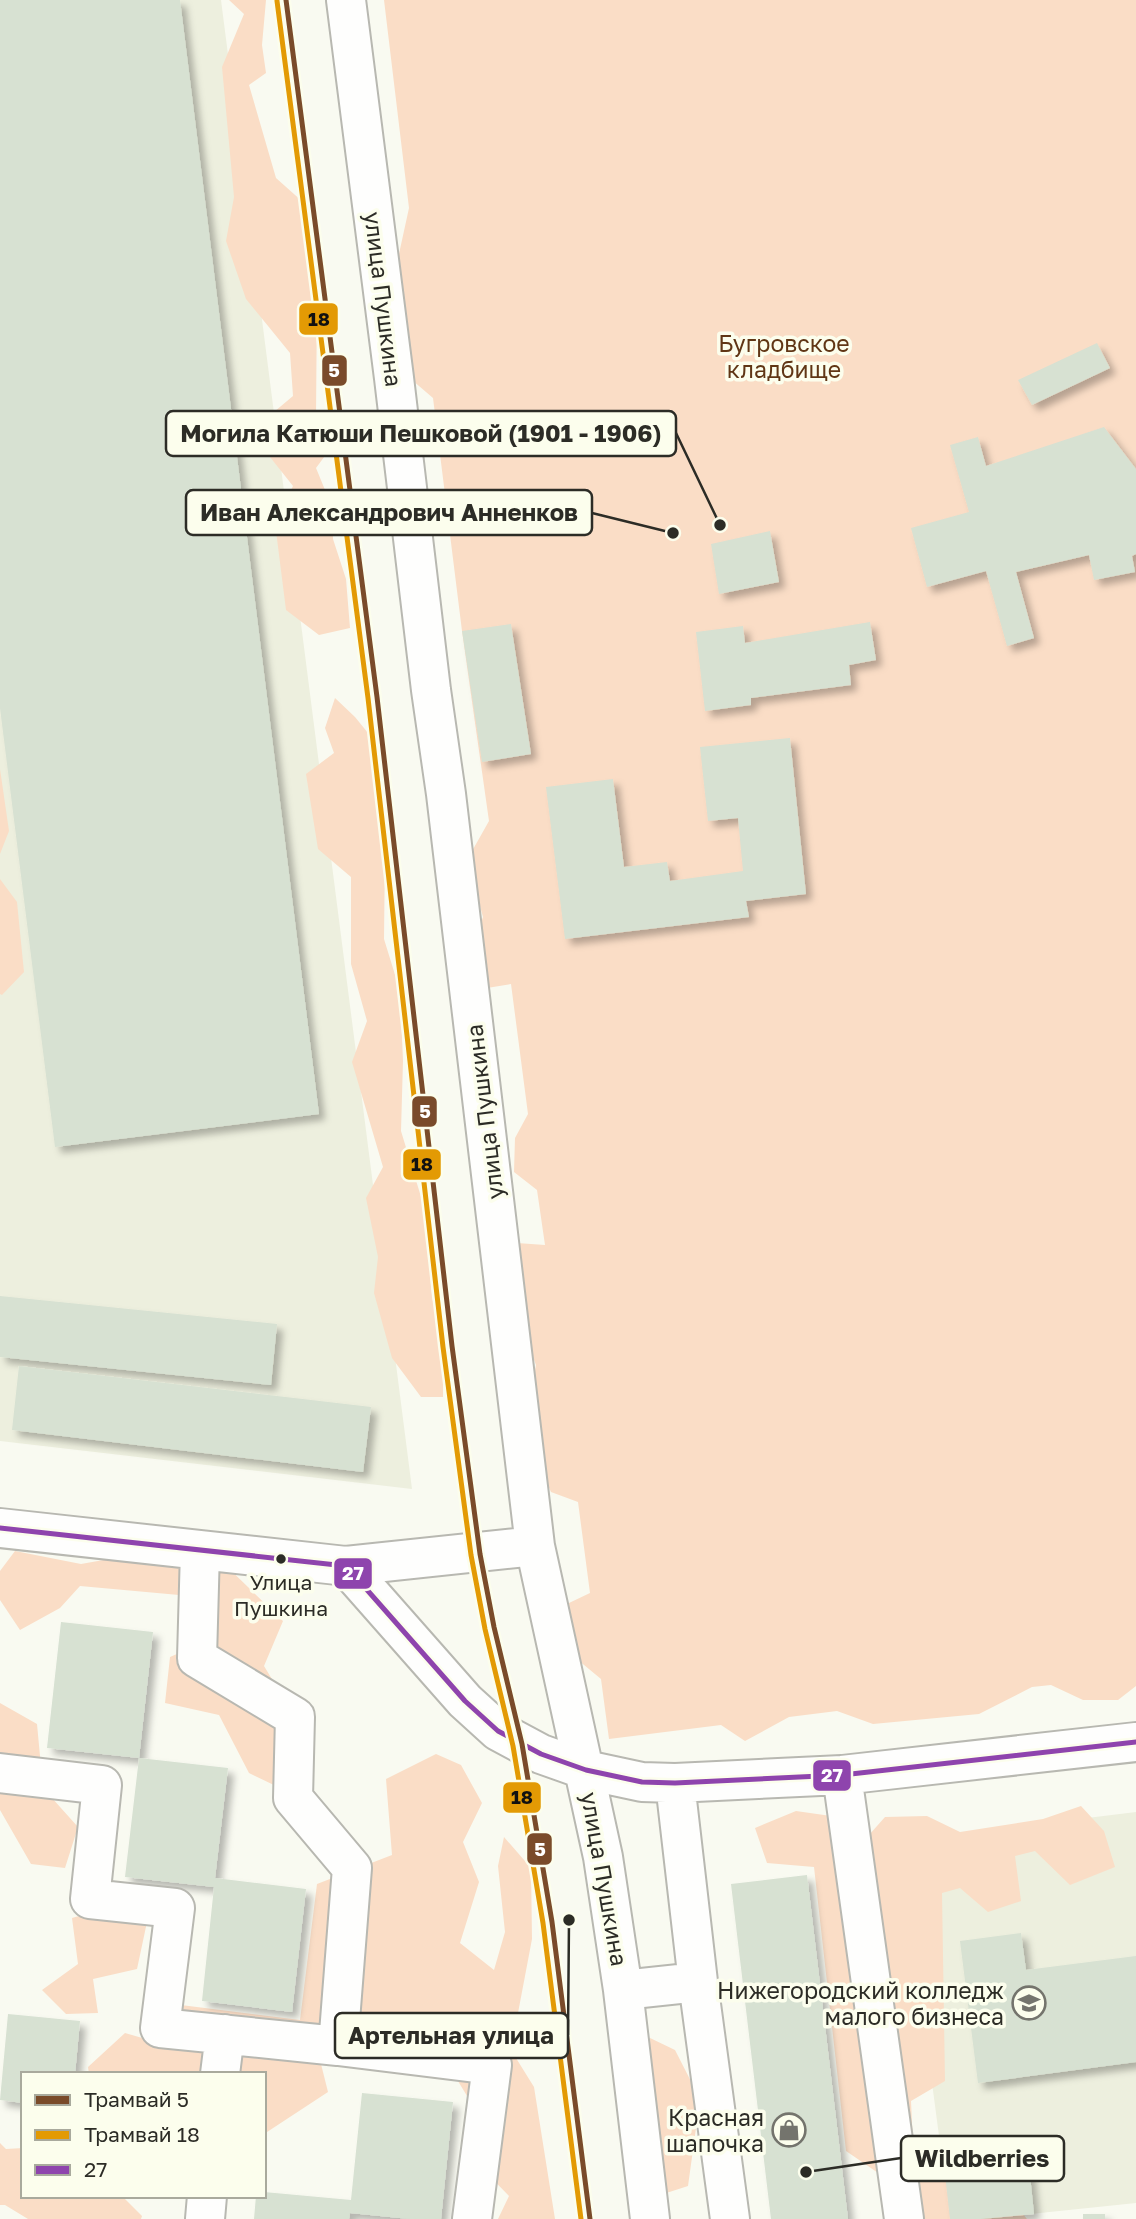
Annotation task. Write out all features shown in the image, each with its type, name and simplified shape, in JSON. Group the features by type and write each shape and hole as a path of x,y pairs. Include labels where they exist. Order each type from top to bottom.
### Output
{"street":[{"name":"улица Пушкина","path":"346,0 448,808 535,1546 603,1857 623,1990 650,2219"},
{"path":"0,1528 346,1566 535,1546"},
{"path":"200,1550 197,1658 295,1717 293,1798 352,1868 338,2046"},
{"path":"407,1636 396,1600 400,1575 411,1561"},
{"path":"346,1566 465,1701 498,1731 541,1754 586,1770 642,1782 675,1783 842,1775 1136,1742"},
{"path":"0,1773 102,1785 90,1899 176,1908 160,2028 492,2064 472,2219"},
{"path":"842,1775 904,2219"},
{"path":"675,1783 730,2219"},
{"path":"623,1990 698,1982"},
{"path":"220,2072 225,2034"},
{"path":"205,2219 207,2198"}],"shaded area":[{"path":"0,0 221,0 412,1489 0,1441"},
{"name":"Нижегородский колледж малого бизнеса","path":"1136,1812 1136,2203 981,2219 950,2219 900,1841"}],"green space":[{"path":"229,0 266,0 262,45 266,73 249,85 276,178 313,211 306,257 317,297 316,416 333,445 316,468 332,507 333,539 346,579 350,628 319,635 286,610 275,523 293,486 270,457 268,417 293,396 290,353 246,299 226,241 234,197 222,67 244,14"},
{"name":"Бугровское кладбище","path":"384,0 1136,0 1136,1686 1118,1700 1083,1700 1051,1685 1032,1687 979,1714 873,1724 837,1711 789,1717 745,1741 721,1725 609,1739 601,1679 572,1655 569,1603 590,1593 578,1502 551,1492 523,1431 536,1365 502,1277 517,1243 545,1245 537,1190 514,1172 515,1138 528,1114 511,984 487,988 473,946 483,917 467,860 489,821 433,398 412,380 392,286 409,208"},
{"path":"335,698 368,733 377,753 385,848 384,939 400,991 403,1061 401,1131 425,1210 432,1297 443,1346 443,1397 421,1397 392,1358 374,1293 378,1257 366,1198 383,1167 352,1062 367,1021 351,964 351,877 318,849 306,774 334,753 325,728"},
{"path":"0,769 9,831 0,854"},
{"path":"0,879 17,902 24,972 2,995 0,994"},
{"path":"15,1551 81,1564 154,1551 218,1558 283,1621 264,1666 304,1732 280,1788 249,1773 219,1715 165,1703 170,1657 209,1640 179,1595 80,1586 60,1608 20,1630 0,1600 0,1571"},
{"path":"0,1703 37,1724 43,1788 78,1827 65,1868 31,1864 0,1810"},
{"path":"436,1754 461,1765 482,1803 463,1842 479,1882 460,1943 494,1970 505,1932 498,1866 504,1837 531,1868 532,1939 511,2050 534,2087 555,2219 498,2219 509,2196 474,2160 475,2109 428,2032 361,2029 318,2052 328,2092 266,2133 266,2072 89,2072 88,2067 125,2033 163,2044 181,2005 300,2020 317,1884 392,1855 386,1779"},
{"path":"1081,1806 1104,1831 1115,1867 1070,1885 1035,1851 1015,1856 1021,1901 988,1912 960,1888 942,1893 945,2081 911,2101 913,2146 884,2177 846,2151 814,1867 767,1863 755,1828 796,1811 831,1816 861,1844 885,1817 927,1816 960,1832 1043,1819"},
{"path":"110,1907 147,1922 137,1969 93,1979 98,2013 66,2014 42,1990 78,1964 72,1918"},
{"path":"650,2038 675,2050 700,2099 688,2186 654,2197 617,2064"},
{"path":"0,2143 6,2149 21,2148 21,2198 124,2198 142,2216 141,2219 28,2219 5,2205 0,2205"},
{"path":"922,2175 1003,2190 1027,2219 919,2219 913,2199"}],"building":[{"path":"0,0 180,0 319,1114 55,1147 0,708"},
{"path":"1097,343 1110,368 1032,405 1018,380"},
{"path":"1104,427 1136,469 1136,554 1132,556 1135,572 1094,580 1089,555 1016,572 1034,638 1007,646 986,571 927,587 911,528 969,512 950,445 978,437 986,466"},
{"path":"770,531 779,582 719,594 711,544"},
{"path":"870,622 876,660 849,665 851,685 751,698 751,705 705,711 696,632 743,626 745,643"},
{"path":"511,624 531,754 482,762 462,631"},
{"path":"790,738 806,894 746,901 749,917 565,939 546,787 613,779 624,867 667,862 670,881 743,871 738,818 708,821 700,747"},
{"path":"0,1296 277,1324 271,1385 0,1357"},
{"path":"19,1366 371,1407 363,1472 12,1430"},
{"path":"61,1622 153,1632 139,1758 47,1748"},
{"path":"139,1758 228,1768 215,1878 306,1889 292,2012 202,2001 214,1887 125,1877"},
{"path":"807,1875 848,2219 771,2219 731,1884"},
{"path":"1021,1933 1026,1970 1136,1956 1136,2062 978,2083 960,1941"},
{"path":"8,2014 80,2021 75,2072 21,2072 21,2103 0,2100"},
{"path":"362,2093 453,2102 441,2219 350,2213 349,2219 254,2219 256,2198 266,2198 266,2192 351,2200"},
{"path":"1028,2156 1034,2214 950,2219 944,2165"},
{"path":"1083,2214 1105,2214 1105,2219 1083,2219"}],"tram line":[{"name":"5","path":"286,0 377,697 452,1346 480,1554 522,1744 552,1922 590,2219"},
{"name":"18","path":"277,1 368,698 443,1347 471,1555 485,1629 513,1746 543,1923 581,2219"}],"transit line":[{"name":"27","path":"0,1528 346,1566 465,1701 498,1731 541,1754 586,1770 642,1782 675,1783 842,1775 1136,1742"}],"place":[{"name":"Могила Катюши Пешковой (1901 - 1906)","path":"720,525"},
{"name":"Иван Александрович Анненков","path":"673,533"},
{"name":"Улица Пушкина","path":"281,1559"},
{"name":"Артельная улица","path":"569,1920"},
{"name":"Нижегородский колледж малого бизнеса","path":"1029,2003"},
{"name":"Красная шапочка","path":"789,2130"},
{"name":"Wildberries","path":"806,2172"}]}
